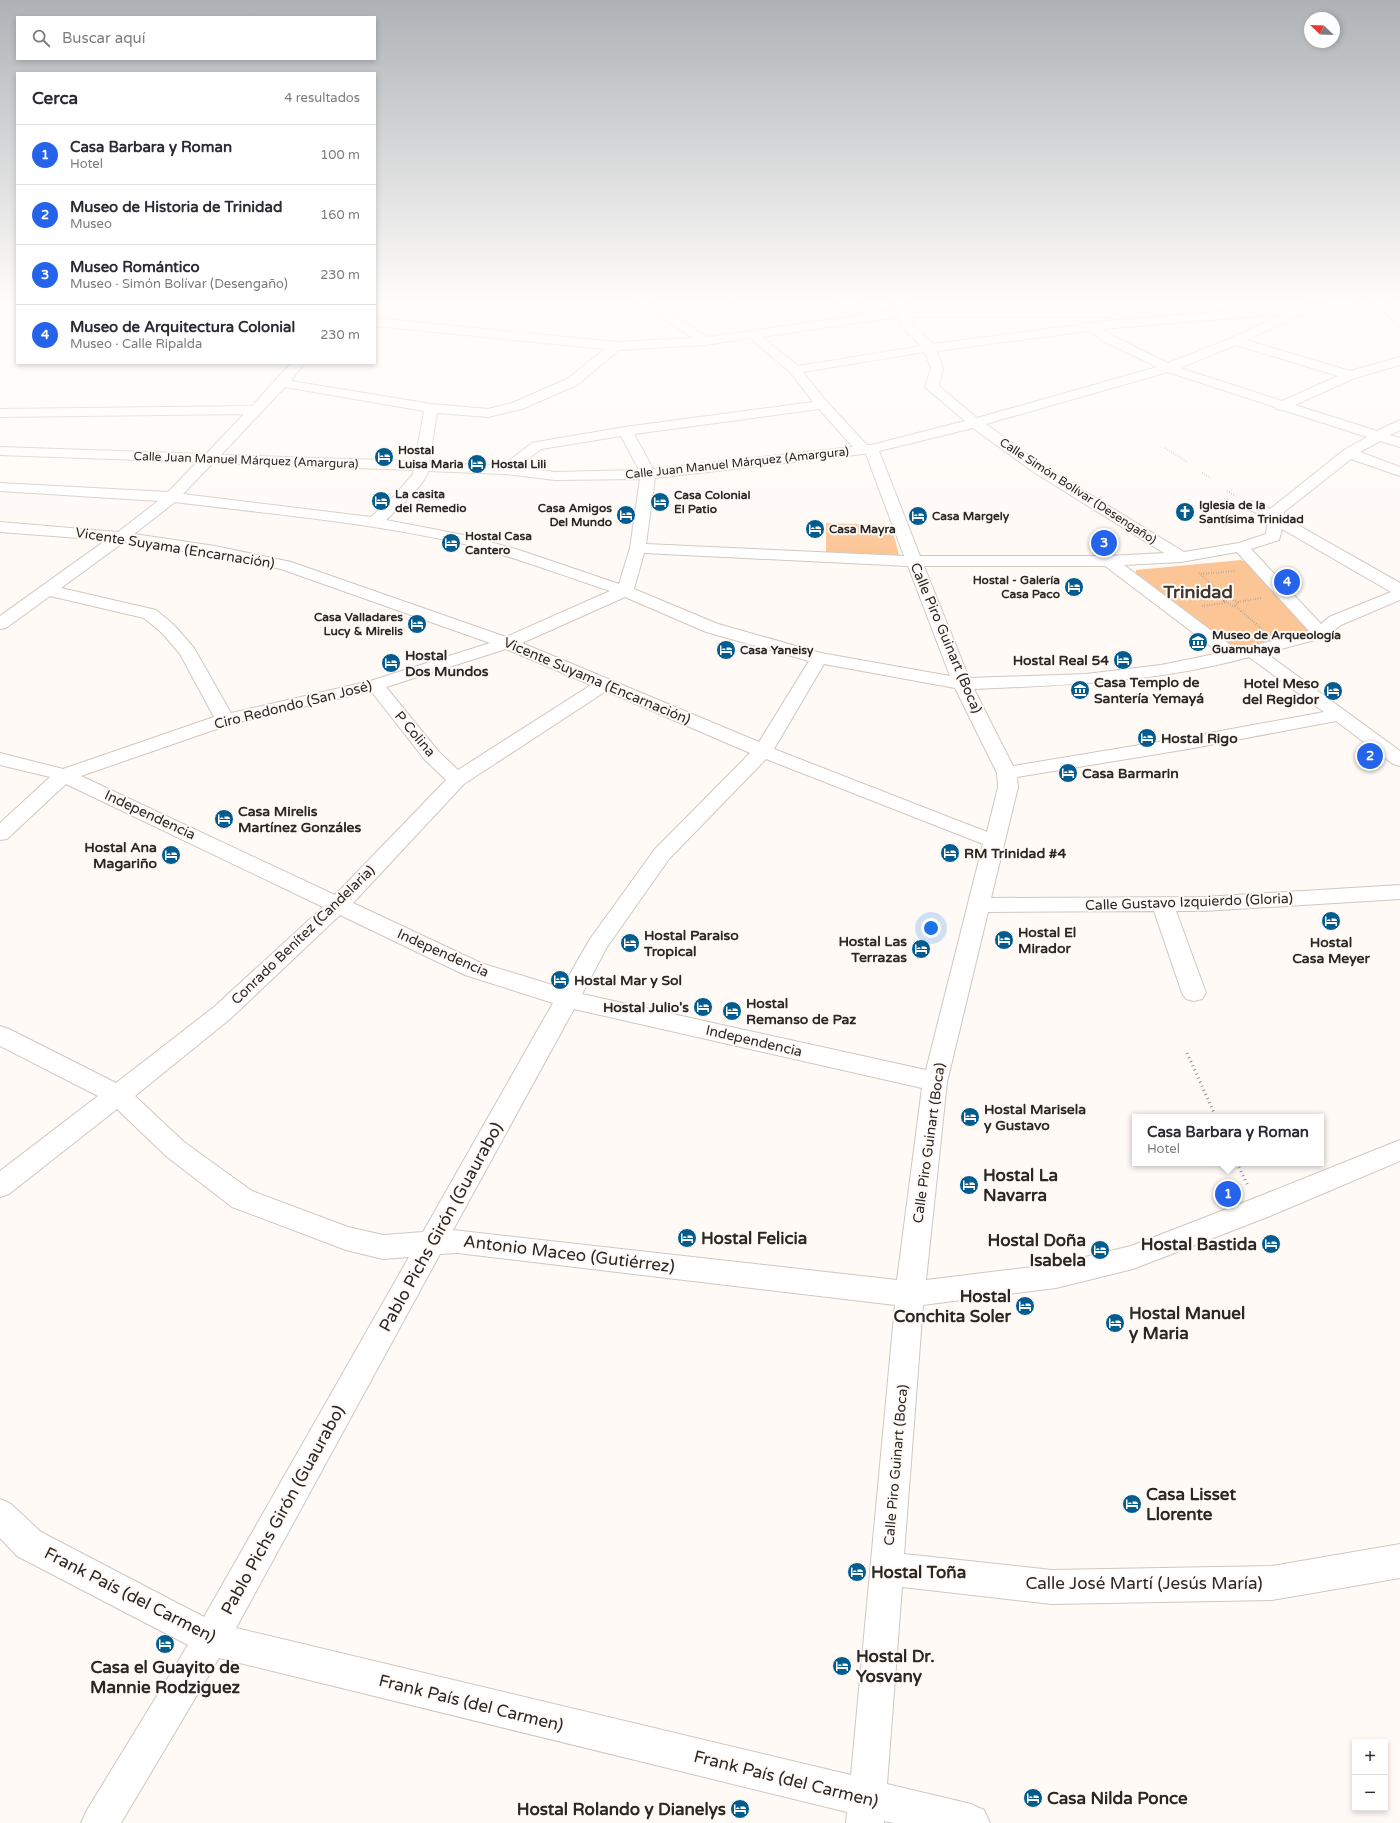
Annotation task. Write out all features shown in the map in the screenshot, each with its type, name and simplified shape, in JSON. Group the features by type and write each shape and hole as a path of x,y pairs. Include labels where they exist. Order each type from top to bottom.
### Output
{"street":[{"path":"0,624 121,537 172,497 279,386"},
{"path":"300,386 431,408 488,413 517,406 563,386"},
{"name":"Calle Piro Guinart (Boca)","path":"807,386 822,405 868,449 962,684 1007,773 1008,787 935,1082 910,1294 866,1811"},
{"name":"Calle Simón Bolívar (Desengaño)","path":"932,386 974,423 1040,470 1181,557"},
{"name":"Calle Juan Manuel Márquez (Amargura)","path":"0,451 423,466 505,470 555,476 648,474 868,449 974,423 1104,386"},
{"path":"1222,386 1400,443"},
{"path":"1281,406 1325,386"},
{"path":"505,470 537,446 625,431 822,405"},
{"path":"374,522 399,499 420,475 423,466 431,408"},
{"path":"0,413 256,410"},
{"path":"638,548 913,560 1108,561 1181,557 1241,547 1273,537 1277,519 1277,510 1349,453 1400,424"},
{"path":"625,431 648,474 638,548 625,591"},
{"path":"1349,453 1400,472"},
{"path":"0,487 172,497 374,522 463,539 516,554 625,591 712,628 819,658 962,684 1086,679 1161,670 1234,656 1320,633 1335,621 1400,594"},
{"path":"1252,505 1400,590"},
{"name":"Vicente Suyama (Encarnación)","path":"0,527 121,537 285,564 507,643 763,751 978,836 995,841"},
{"path":"1241,547 1320,633"},
{"path":"1108,561 1234,656"},
{"path":"48,590 150,614 168,629 188,652 225,720"},
{"name":"Ciro Redondo (San José)","path":"0,834 64,775 225,720 375,685 507,643 625,591"},
{"path":"1252,651 1340,714 1400,760"},
{"name":"Pablo Pichs Girón (Guaurabo)","path":"100,1823 211,1639 569,999 598,944 662,854 763,751 819,658"},
{"name":"P Colina","path":"375,685 432,756 457,780"},
{"name":"Conrado Benítez (Candelaria)","path":"0,1186 118,1096 222,1013 339,904 457,780 604,685"},
{"path":"1007,773 1188,743 1340,714"},
{"name":"Independencia","path":"0,759 64,775 474,969 569,999 935,1082"},
{"name":"Calle Gustavo Izquierdo (Gloria)","path":"978,905 1204,904 1400,892"},
{"path":"1162,905 1194,993"},
{"name":"Antonio Maceo (Gutiérrez)","path":"0,1035 118,1096 175,1149 242,1199 346,1238 383,1247 457,1241 910,1294 1056,1276 1132,1257 1260,1208 1400,1150"},
{"name":"Frank País (del Carmen)","path":"0,1515 29,1544 211,1639 866,1811 970,1823"},
{"name":"Calle José Martí (Jesús María)","path":"887,1569 1052,1587 1264,1584 1400,1561"}],"path":[{"path":"1165,448 1187,462"},
{"path":"1202,473 1211,478"},
{"path":"1195,570 1228,599 1238,602 1264,598"},
{"path":"1192,575 1237,571"},
{"path":"1225,603 1224,601 1228,599"},
{"path":"1235,606 1238,602"},
{"path":"1200,607 1225,603 1235,606 1267,634"},
{"path":"1187,1053 1215,1114"}],"shaded area":[{"path":"826,523 891,525 899,555 826,552"},
{"path":"1241,560 1248,563 1309,630 1243,649 1234,647 1136,573 1136,570"}],"place":[{"name":"Hostal Luisa Maria","path":"384,457"},
{"name":"Hostal Lili","path":"477,464"},
{"name":"La casita del Remedio","path":"381,501"},
{"name":"Casa Colonial El Patio","path":"660,502"},
{"name":"Iglesia de la Santísima Trinidad","path":"1185,512"},
{"name":"Casa Amigos Del Mundo","path":"626,515"},
{"name":"Casa Margely","path":"918,516"},
{"name":"Casa Mayra","path":"815,529"},
{"name":"Hostal Casa Cantero","path":"451,543"},
{"name":"Museo Romántico","path":"1104,543"},
{"name":"Museo de Arquitectura Colonial","path":"1287,582"},
{"name":"Hostal - Galería Casa Paco","path":"1074,587"},
{"name":"Casa Valladares Lucy & Mirelis","path":"417,624"},
{"name":"Museo de Arqueología Guamuhaya","path":"1198,642"},
{"name":"Casa Yaneisy","path":"726,650"},
{"name":"Hostal Real 54","path":"1123,660"},
{"name":"Hostal Dos Mundos","path":"391,663"},
{"name":"Casa Templo de Santería Yemayá","path":"1080,690"},
{"name":"Hotel Meso del Regidor","path":"1333,691"},
{"name":"Hostal Rigo","path":"1147,738"},
{"name":"Museo de Historia de Trinidad","path":"1370,756"},
{"name":"Casa Barmarin","path":"1068,773"},
{"name":"Casa Mirelis Martínez Gonzáles","path":"224,819"},
{"name":"RM Trinidad #4","path":"950,853"},
{"name":"Hostal Ana Magariño","path":"171,855"},
{"name":"Hostal Casa Meyer","path":"1331,921"},
{"name":"Hostal El Mirador","path":"1004,940"},
{"name":"Hostal Paraiso Tropical","path":"630,943"},
{"name":"Hostal Las Terrazas","path":"921,949"},
{"name":"Hostal Mar y Sol","path":"560,980"},
{"name":"Hostal Julio's","path":"703,1007"},
{"name":"Hostal Remanso de Paz","path":"732,1011"},
{"name":"Hostal Marisela y Gustavo","path":"970,1117"},
{"name":"Hostal La Navarra","path":"969,1185"},
{"name":"Casa Barbara y Roman","path":"1228,1194"},
{"name":"Hostal Felicia","path":"687,1238"},
{"name":"Hostal Bastida","path":"1271,1244"},
{"name":"Hostal Doña Isabela","path":"1100,1250"},
{"name":"Hostal Conchita Soler","path":"1025,1306"},
{"name":"Hostal Manuel y Maria","path":"1115,1323"},
{"name":"Casa Lisset Llorente","path":"1132,1504"},
{"name":"Hostal Toña","path":"857,1572"},
{"name":"Casa el Guayito de Mannie Rodziguez","path":"165,1644"},
{"name":"Hostal Dr. Yosvany","path":"842,1666"},
{"name":"Casa Nilda Ponce","path":"1033,1798"},
{"name":"Hostal Rolando y Dianelys","path":"740,1809"}],"district":[{"name":"Trinidad","path":"1198,592"}]}
